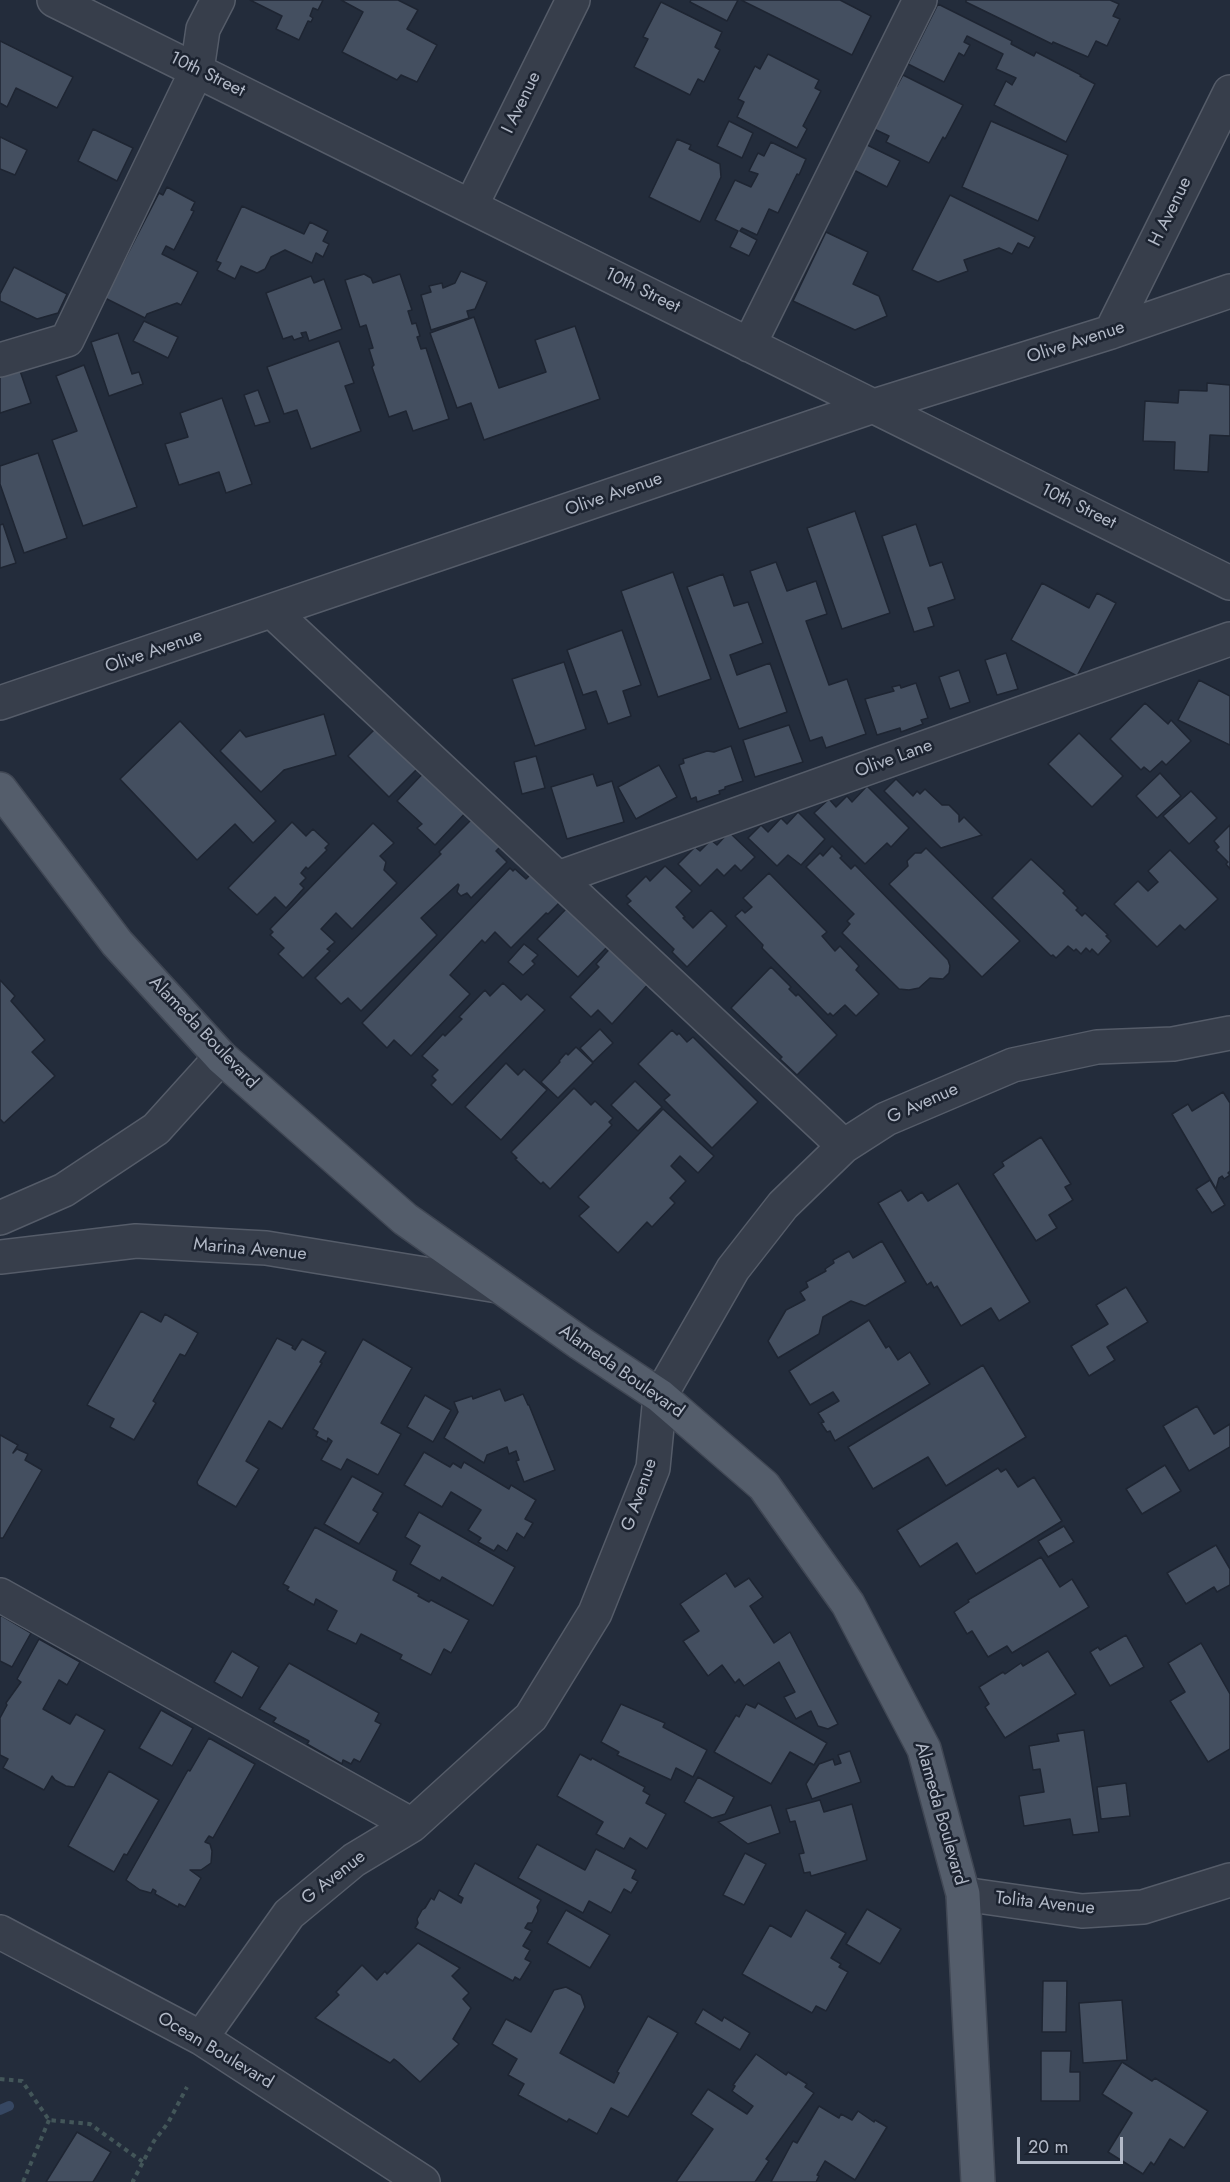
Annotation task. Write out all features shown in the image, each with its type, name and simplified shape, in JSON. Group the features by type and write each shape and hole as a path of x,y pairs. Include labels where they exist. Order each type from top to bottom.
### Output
{"main road":[{"name":"Alameda Boulevard","path":"0,789 117,943 221,1057 405,1219 580,1343 660,1396 764,1486 848,1604 924,1749 963,1894 978,2182"}],"street":[{"name":"10th Street","path":"54,0 1230,583"},
{"path":"0,360 67,340 197,70 203,29 218,0"},
{"name":"I Avenue","path":"471,206 573,0"},
{"path":"749,345 920,0"},
{"name":"H Avenue","path":"1111,332 1230,92"},
{"name":"Olive Avenue","path":"0,703 874,406 1111,332 1230,291"},
{"path":"273,612 844,1146"},
{"name":"Olive Lane","path":"558,878 1230,639"},
{"name":"G Avenue","path":"201,2038 289,1914 354,1860 412,1825 531,1717 595,1613 653,1468 660,1396 733,1269 783,1205 844,1146 886,1119 1013,1065 1097,1047 1173,1044 1230,1033"},
{"path":"0,1218 64,1190 156,1129 221,1057"},
{"name":"Marina Avenue","path":"0,1257 135,1241 266,1248 498,1286"},
{"path":"0,1595 412,1825"},
{"name":"Tolita Avenue","path":"963,1894 1082,1911 1143,1907 1230,1880"},
{"name":"Ocean Boulevard","path":"0,1932 201,2038 423,2182"}],"path":[{"path":"0,2079 22,2081 49,2120 90,2124 143,2162"},
{"path":"133,2182 187,2086"},
{"path":"22,2182 49,2120"}],"building":[{"path":"250,0 323,0 318,10 313,8 310,16 313,18 311,22 308,21 299,40 276,29 282,16"},
{"path":"341,0 398,0 418,10 407,29 437,45 417,82 401,75 397,80 342,52 363,12"},
{"path":"691,0 738,0 727,21 690,2"},
{"path":"741,0 840,0 871,16 852,55"},
{"path":"966,0 1110,0 1119,4 1113,16 1120,19 1107,46 1096,41 1088,57 1053,42 1052,44"},
{"path":"661,2 722,32 715,47 720,50 704,82 698,79 690,95 634,67 648,39 643,37"},
{"path":"938,4 1012,41 1011,44 1034,56 1036,52 1095,84 1066,142 994,105 1006,81 1012,85 1016,78 996,69 1003,54 967,36 964,42 970,45 964,56 959,53 944,82 908,64"},
{"path":"0,41 73,77 57,108 16,88 7,107 0,103"},
{"path":"768,54 819,80 815,88 821,91 803,126 807,129 797,148 737,117 744,102 738,99 755,66 760,69"},
{"path":"903,75 963,105 929,163 886,142 889,136 874,129 877,124 874,122 890,98 887,96 893,84 897,86"},
{"path":"729,121 753,133 742,158 717,146"},
{"path":"991,121 1068,155 1038,221 962,187"},
{"path":"93,129 133,148 117,181 78,161"},
{"path":"0,137 27,150 15,175 0,169"},
{"path":"677,139 691,145 689,149 720,164 721,177 700,222 649,197"},
{"path":"771,142 806,159 778,213 769,209 757,235 742,228 740,231 757,240 749,256 730,247 738,231 715,220 735,180 751,187 758,174 749,171 758,153 764,156"},
{"path":"861,142 900,161 887,187 848,167"},
{"path":"167,187 195,202 191,210 194,211 174,250 166,246 162,254 198,272 181,305 177,303 147,314 145,318 105,298 159,193 163,195"},
{"path":"950,195 1035,237 1029,248 1018,243 1012,254 999,248 964,260 968,271 938,282 912,270"},
{"path":"242,206 304,234 310,222 328,231 323,241 329,244 323,257 316,253 312,263 285,250 271,257 265,269 257,273 241,266 235,279 217,270 221,263 216,261"},
{"path":"826,232 868,252 853,284 879,296 887,316 855,330 793,301"},
{"path":"14,267 67,294 58,313 37,319 0,301 0,294"},
{"path":"461,271 487,282 475,309 467,311 469,318 431,330 421,295 431,292 429,286 442,283 443,288 455,283"},
{"path":"364,274 371,278 373,283 400,274 412,310 408,311 412,324 416,323 421,349 426,348 449,419 413,431 406,411 389,417 372,367 374,365 369,349 373,348 366,325 360,327 345,280"},
{"path":"311,276 314,283 324,279 342,329 309,341 306,332 301,333 303,337 294,340 292,336 283,339 266,293"},
{"path":"474,317 499,388 546,372 535,340 575,326 600,399 484,440 471,403 457,408 430,333"},
{"path":"144,321 178,337 168,358 133,341"},
{"path":"118,333 132,374 139,372 143,384 109,396 91,342"},
{"path":"339,341 354,383 345,386 361,431 311,449 297,410 284,414 267,367"},
{"path":"18,365 31,403 0,413 0,371"},
{"path":"84,365 137,507 83,526 52,440 77,431 56,376"},
{"path":"1207,383 1230,385 1230,436 1210,435 1208,472 1174,470 1175,442 1143,441 1145,401 1178,403 1179,390 1207,391"},
{"path":"258,390 270,422 255,426 244,395"},
{"path":"222,398 252,484 226,493 219,472 179,485 165,444 188,437 180,413"},
{"path":"38,453 67,538 24,553 0,484 0,466"},
{"path":"855,511 890,613 842,629 807,528"},
{"path":"3,524 16,563 0,568 0,525"},
{"path":"916,524 930,566 942,562 955,599 928,608 934,626 914,632 882,536"},
{"path":"776,562 787,591 816,581 827,614 806,621 829,685 847,679 866,734 826,748 822,737 810,741 750,571"},
{"path":"673,572 711,679 658,697 621,591"},
{"path":"723,574 734,606 748,602 763,643 730,655 737,675 770,663 787,712 739,729 687,587"},
{"path":"1042,583 1089,608 1097,593 1116,603 1077,676 1011,640"},
{"path":"622,630 641,685 623,691 631,716 608,724 596,691 583,695 567,650"},
{"path":"1006,653 1018,689 997,695 985,660"},
{"path":"564,662 586,729 535,746 512,679"},
{"path":"959,670 970,702 950,709 939,677"},
{"path":"1199,680 1230,696 1230,745 1178,720"},
{"path":"916,683 928,718 921,720 923,724 901,732 900,728 877,735 865,699 894,691 892,687 900,685 901,688"},
{"path":"1145,703 1168,724 1171,720 1191,741 1166,765 1162,761 1150,772 1144,767 1141,770 1110,739"},
{"path":"324,714 336,755 284,770 261,792 220,751 240,730 246,737"},
{"path":"180,721 276,821 253,843 235,824 197,860 120,779"},
{"path":"381,723 422,764 389,797 348,756"},
{"path":"789,725 803,762 755,777 743,740"},
{"path":"1079,733 1123,776 1092,807 1048,764"},
{"path":"731,746 743,781 725,787 719,791 720,794 697,802 696,797 691,799 679,765 684,763 683,759"},
{"path":"536,756 545,788 522,794 514,762"},
{"path":"659,765 677,797 636,819 618,787"},
{"path":"428,768 470,808 435,845 417,828 422,824 397,801"},
{"path":"1160,773 1181,796 1157,818 1136,796"},
{"path":"593,774 597,786 612,781 624,822 567,839 551,787"},
{"path":"896,779 913,796 917,791 920,794 925,789 942,805 949,805 959,815 959,822 964,817 982,835 941,848 884,791"},
{"path":"867,786 909,828 891,847 887,843 865,864 814,813 829,799 836,807 847,796 852,802"},
{"path":"1191,791 1217,818 1189,844 1163,816"},
{"path":"798,812 825,839 801,865 788,855 777,866 748,838 761,825 768,832 781,818 787,824"},
{"path":"475,816 503,844 496,851 507,862 471,898 467,893 461,896 457,892 458,884 421,918 437,935 361,1011 348,998 341,1004 315,978 441,854 439,852"},
{"path":"292,822 306,836 313,829 329,844 325,848 327,850 301,873 306,878 300,884 304,888 286,908 275,897 257,915 228,888"},
{"path":"373,823 394,843 380,856 386,862 384,870 397,883 352,929 336,913 321,929 335,942 327,949 330,951 303,978 278,954 284,948 270,935 273,932 270,929"},
{"path":"1230,825 1230,869 1226,864 1228,862 1216,850 1219,847 1214,841"},
{"path":"729,832 755,857 741,871 735,865 724,876 717,869 700,886 678,864 695,847 700,851 711,840 717,845"},
{"path":"832,846 851,869 855,865 948,960 949,973 943,979 930,978 919,988 899,989 842,933 850,924 847,921 854,914 806,867 820,853 823,856"},
{"path":"926,848 1020,941 982,977 889,884 908,866 907,861 915,853 921,853"},
{"path":"1170,850 1218,899 1185,930 1180,925 1157,947 1114,904 1138,881 1148,891 1158,882 1148,871"},
{"path":"1031,859 1065,891 1063,893 1078,908 1076,910 1082,916 1085,913 1108,935 1106,936 1111,941 1098,955 1092,949 1090,952 1086,948 1081,954 1068,946 1056,958 1051,956 992,898"},
{"path":"665,866 692,891 676,907 693,928 711,910 727,926 687,967 672,952 674,949 627,904 631,901 626,896 646,876 650,881"},
{"path":"510,868 513,871 515,869 526,879 532,873 561,901 511,948 495,932 485,943 482,940 450,975 470,994 411,1056 394,1040 387,1048 362,1023"},
{"path":"769,873 827,932 822,936 835,951 840,946 859,966 856,970 879,994 856,1016 845,1005 833,1016 830,1013 828,1015 762,948 763,945 735,916 742,910 745,913 752,907 743,898"},
{"path":"568,907 608,946 578,977 537,939"},
{"path":"524,944 538,955 532,961 535,964 523,975 508,962"},
{"path":"614,944 652,980 612,1024 598,1010 591,1017 570,997 599,967 596,964"},
{"path":"771,967 791,987 789,989 796,996 798,994 837,1035 797,1075 780,1059 782,1057 731,1008"},
{"path":"0,980 15,996 11,1001 45,1040 32,1052 55,1076 4,1123 0,1119"},
{"path":"503,983 521,1000 527,994 545,1010 452,1105 431,1085 436,1080 432,1076 438,1070 422,1056 443,1034 445,1036 462,1019 459,1017 485,990 490,996"},
{"path":"600,1029 613,1043 593,1062 580,1048"},
{"path":"672,1030 677,1035 679,1033 687,1042 693,1037 758,1102 712,1148 664,1100 670,1095 638,1064"},
{"path":"576,1047 593,1063 558,1098 541,1082 566,1053 568,1055"},
{"path":"506,1063 518,1075 524,1069 547,1090 501,1140 465,1107"},
{"path":"635,1081 662,1107 638,1131 611,1105"},
{"path":"574,1088 591,1105 595,1101 613,1118 609,1122 612,1125 550,1189 543,1182 541,1184 515,1159 517,1158 511,1152"},
{"path":"1223,1092 1230,1103 1230,1171 1228,1173 1230,1175 1224,1179 1222,1176 1219,1178 1216,1189 1172,1114 1188,1104 1192,1111"},
{"path":"663,1109 714,1156 698,1173 680,1156 671,1166 686,1181 670,1198 675,1203 652,1227 647,1222 618,1253 579,1216 589,1207 578,1197"},
{"path":"1041,1137 1071,1184 1065,1187 1073,1200 1049,1215 1057,1228 1036,1241 993,1174 1004,1166 1002,1162"},
{"path":"1210,1180 1225,1205 1212,1213 1196,1189"},
{"path":"958,1183 1030,1302 999,1321 991,1308 961,1326 937,1286 934,1288 931,1282 927,1285 878,1203 901,1190 908,1201 922,1192 928,1201"},
{"path":"882,1241 906,1282 865,1306 851,1301 823,1317 819,1334 778,1358 768,1341 786,1310 805,1300 800,1292 808,1287 806,1282 826,1271 825,1269 834,1263 833,1260 849,1251 853,1258"},
{"path":"1126,1287 1148,1322 1107,1347 1115,1360 1089,1376 1071,1346 1108,1324 1096,1305"},
{"path":"141,1311 161,1322 165,1314 198,1333 185,1356 180,1354 153,1401 156,1403 134,1440 110,1427 114,1419 87,1405"},
{"path":"869,1320 886,1348 889,1346 898,1360 910,1352 930,1384 835,1441 830,1431 827,1432 821,1423 824,1422 818,1413 839,1401 833,1392 810,1405 789,1371"},
{"path":"277,1338 293,1346 295,1350 302,1339 326,1352 320,1362 322,1363 282,1429 269,1421 246,1461 259,1469 236,1507 198,1485 197,1482"},
{"path":"363,1339 412,1368 381,1423 401,1434 378,1475 347,1459 341,1470 321,1460 332,1441 328,1438 327,1442 316,1436 318,1432 313,1429"},
{"path":"983,1365 1026,1437 946,1486 928,1457 873,1489 848,1447"},
{"path":"500,1389 505,1401 523,1394 555,1470 524,1482 516,1461 519,1460 516,1451 509,1454 507,1447 487,1455 484,1463 444,1438 458,1412 454,1402 472,1396 473,1399"},
{"path":"425,1395 451,1410 433,1442 407,1427"},
{"path":"1197,1406 1214,1434 1230,1424 1230,1447 1189,1471 1163,1426"},
{"path":"0,1435 18,1445 13,1453 17,1449 28,1454 25,1460 42,1470 3,1538 0,1538"},
{"path":"424,1452 450,1467 453,1463 461,1468 464,1462 509,1489 511,1485 536,1500 525,1519 533,1523 524,1538 517,1533 507,1551 498,1545 494,1551 478,1542 481,1538 468,1530 481,1510 451,1492 442,1507 404,1485"},
{"path":"1165,1465 1181,1491 1142,1514 1126,1489"},
{"path":"998,1468 1001,1472 1006,1469 1018,1487 1034,1477 1062,1521 976,1574 957,1543 920,1567 897,1530"},
{"path":"352,1476 383,1493 373,1510 378,1513 359,1544 324,1524"},
{"path":"419,1512 515,1567 493,1606 442,1577 440,1581 410,1564 420,1546 405,1537"},
{"path":"1064,1526 1074,1542 1048,1557 1038,1541"},
{"path":"315,1527 397,1571 393,1580 419,1594 418,1596 429,1602 431,1600 469,1620 451,1653 444,1649 431,1675 400,1659 402,1655 361,1634 356,1644 327,1630 337,1611 316,1599 314,1605 287,1590 289,1587 283,1584"},
{"path":"1216,1545 1230,1569 1230,1585 1217,1592 1214,1587 1186,1604 1167,1573"},
{"path":"1041,1557 1060,1587 1072,1579 1089,1607 1012,1653 1007,1646 988,1657 972,1631 967,1634 954,1612 969,1602 968,1600"},
{"path":"726,1573 735,1587 749,1578 763,1597 750,1606 774,1643 790,1632 838,1724 828,1729 818,1726 811,1711 796,1719 784,1697 795,1692 779,1662 744,1686 739,1679 735,1683 722,1665 708,1676 683,1641 699,1631 680,1604"},
{"path":"0,1615 31,1633 12,1667 0,1661"},
{"path":"1126,1635 1144,1667 1110,1686 1090,1652 1098,1647 1100,1650"},
{"path":"39,1639 80,1662 67,1685 59,1680 43,1709 70,1724 76,1714 105,1730 74,1787 66,1786 52,1776 44,1790 3,1768 8,1759 0,1755 0,1718 6,1703 21,1682 17,1679"},
{"path":"1201,1643 1230,1694 1230,1749 1208,1762 1170,1701 1185,1692 1168,1663"},
{"path":"232,1651 259,1667 242,1698 214,1682"},
{"path":"1048,1651 1076,1694 1005,1738 985,1707 989,1704 979,1687 1003,1672 1005,1674 1021,1663 1023,1666"},
{"path":"289,1663 379,1713 375,1721 381,1724 360,1762 354,1759 351,1764 343,1760 342,1764 307,1744 309,1741 273,1722 276,1718 259,1709"},
{"path":"758,1703 827,1743 814,1765 790,1752 771,1784 714,1752 736,1715 739,1717 746,1704 755,1708"},
{"path":"621,1704 665,1723 663,1727 707,1750 693,1777 676,1768 671,1780 617,1755 619,1752 601,1742"},
{"path":"161,1710 193,1728 172,1766 139,1748"},
{"path":"1084,1730 1099,1832 1073,1835 1070,1819 1024,1826 1019,1796 1044,1792 1040,1769 1033,1770 1029,1746 1059,1741 1057,1734"},
{"path":"209,1738 255,1764 213,1838 209,1836 205,1842 210,1844 212,1851 211,1863 201,1870 190,1870 201,1878 185,1907 179,1904 178,1907 155,1894 156,1891 153,1889 151,1893 140,1890 126,1880 188,1770 190,1771"},
{"path":"850,1751 861,1782 812,1799 806,1784 819,1764 833,1759 835,1765 841,1763 838,1755"},
{"path":"580,1754 591,1760 592,1758 645,1787 643,1791 650,1795 646,1803 666,1814 647,1849 630,1838 624,1849 596,1834 603,1822 557,1796"},
{"path":"109,1771 159,1800 127,1855 124,1854 114,1872 68,1846"},
{"path":"698,1777 734,1797 725,1814 712,1818 684,1802"},
{"path":"1126,1783 1130,1816 1101,1819 1097,1787"},
{"path":"820,1800 824,1812 852,1804 867,1860 811,1876 810,1872 804,1873 799,1854 804,1853 795,1821 790,1822 786,1809"},
{"path":"771,1805 780,1833 748,1844 718,1822"},
{"path":"537,1844 585,1870 596,1849 636,1870 632,1878 638,1881 631,1893 624,1889 611,1913 589,1901 583,1913 518,1878"},
{"path":"745,1853 766,1864 744,1905 723,1895"},
{"path":"475,1863 541,1900 532,1923 528,1923 525,1928 532,1931 523,1946 530,1950 525,1959 531,1962 520,1980 515,1977 513,1981 415,1928 422,1910 431,1898 434,1900 439,1890 461,1903 463,1898 458,1895"},
{"path":"867,1909 901,1929 880,1964 846,1944"},
{"path":"566,1910 610,1935 590,1968 547,1943"},
{"path":"806,1910 846,1933 831,1958 841,1964 839,1967 848,1972 826,2011 816,2006 812,2013 742,1974 770,1925 791,1937"},
{"path":"418,1943 460,1968 452,1976 469,1993 463,1999 471,2008 453,2039 459,2044 420,2082 394,2059 390,2063 315,2018 339,1995 336,1992 362,1965 377,1980 385,1971 387,1974"},
{"path":"1043,1981 1067,1981 1066,2032 1042,2032"},
{"path":"566,1987 581,1995 585,2007 560,2053 614,2083 619,2073 617,2072 648,2016 678,2033 628,2117 611,2108 597,2134 569,2119 567,2122 518,2095 524,2084 508,2075 517,2059 492,2044 506,2019 531,2032 554,1990"},
{"path":"1122,2000 1127,2060 1083,2063 1079,2003"},
{"path":"703,2009 722,2021 724,2017 750,2033 740,2050 695,2023"},
{"path":"1041,2051 1071,2051 1070,2072 1080,2072 1080,2101 1041,2101"},
{"path":"756,2054 786,2075 788,2072 807,2084 805,2087 814,2093 766,2159 769,2161 755,2182 676,2182 713,2129 691,2114 708,2089 747,2114 753,2106 732,2091 735,2086 733,2085"},
{"path":"1122,2062 1152,2081 1155,2078 1208,2111 1184,2148 1170,2139 1154,2165 1151,2162 1143,2174 1108,2152 1132,2113 1102,2094"},
{"path":"819,2106 839,2118 841,2114 852,2120 858,2111 874,2122 875,2120 887,2127 855,2180 825,2161 817,2175 819,2176 816,2182 771,2182 793,2141 797,2143"},
{"path":"77,2132 111,2152 93,2182 46,2182"}],"waterway":[{"path":"0,2110 9,2106"}]}
